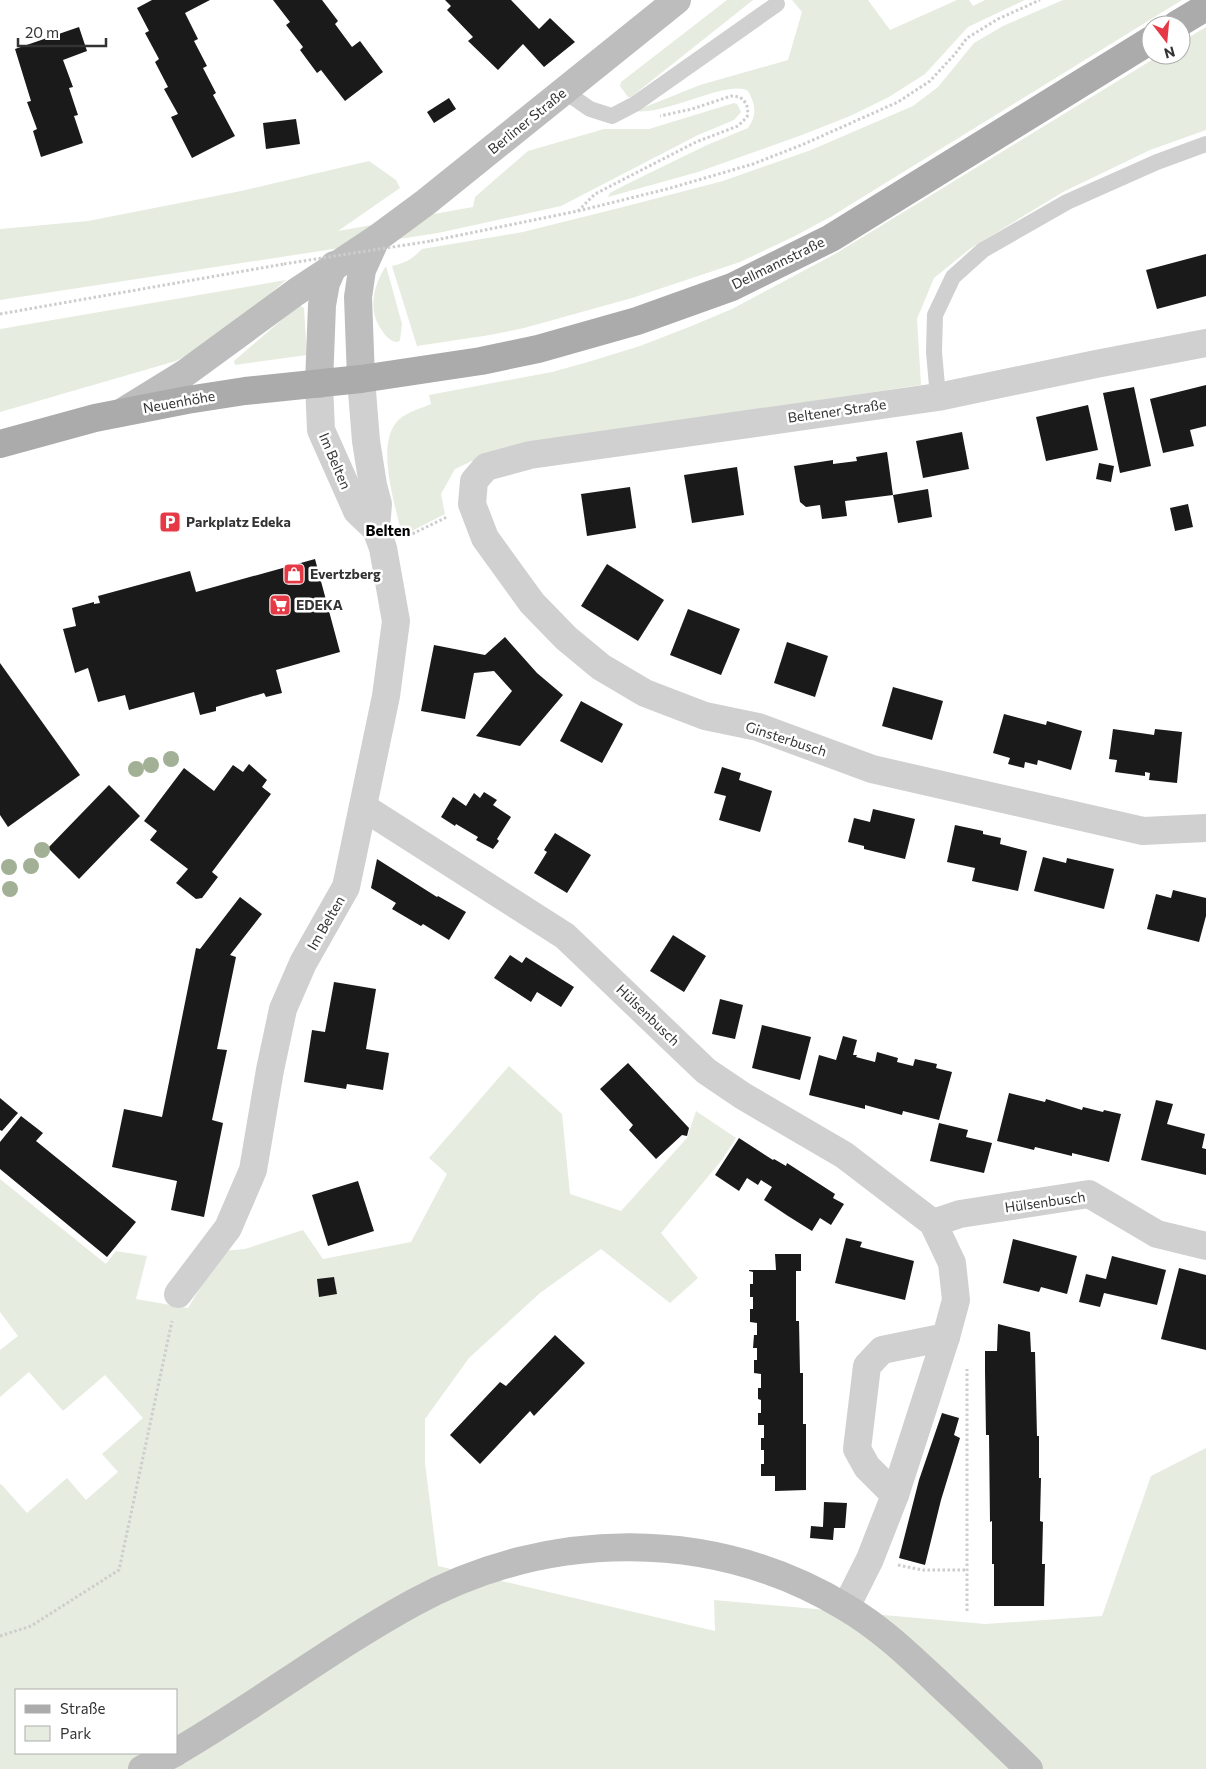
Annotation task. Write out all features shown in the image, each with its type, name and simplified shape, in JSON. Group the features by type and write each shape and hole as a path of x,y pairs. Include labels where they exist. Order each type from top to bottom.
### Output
{"main road":[{"name":"Berliner Straße","path":"123,412 184,374 296,292 376,239 426,202 677,0"},
{"path":"1191,16 1206,7"},
{"name":"Dellmannstraße","path":"361,379 481,361 538,349 637,321 732,287 831,238 1141,46"},
{"name":"Berliner Straße","path":"361,379 358,297 362,270 376,239"},
{"path":"319,384 322,305 326,283 334,266"},
{"name":"Neuenhöhe","path":"0,444 123,412 216,395 361,379"},
{"path":"178,1750 211,1732 355,1637 415,1602 458,1582 505,1565 562,1551 623,1547 688,1552 745,1563 777,1573 846,1607 889,1638 915,1660 1029,1769"},
{"path":"142,1769 171,1754"}],"street":[{"name":"Beltener Straße","path":"473,492 486,467 530,455 938,397 1206,343"},
{"name":"Im Belten","path":"178,1294 228,1228 253,1170 270,1070 283,1009 303,963 346,887 386,696 396,622 379,539 378,504 366,441 361,379"},
{"name":"Im Belten","path":"319,384 321,430 357,511 379,539"},
{"name":"Ginsterbusch","path":"473,492 485,538 532,603 566,638 601,667 645,693 706,716 758,727 872,769 1143,831 1206,828"},
{"name":"Hülsenbusch","path":"363,807 565,936 706,1071 743,1096 844,1155 933,1223 952,1263 956,1300 946,1337 895,1495 870,1559 846,1607"},
{"name":"Hülsenbusch","path":"933,1223 960,1214 1089,1194 1157,1234 1206,1246"},
{"path":"895,1495 867,1467 857,1449 867,1366 882,1350 946,1337"}],"lane":[{"path":"564,91 590,109 612,116 635,104 776,4"},
{"path":"938,397 934,352 935,315 953,277 983,250 1067,202 1157,162 1206,144"}],"path":[{"path":"0,314 284,264 431,241 578,211 667,189 753,164 898,102 930,81 967,38 981,28 1040,0"},
{"path":"578,211 595,194 696,142 738,126 748,113 746,102 740,96 731,96 671,114 643,119 612,116"},
{"path":"379,539 422,530 473,492"},
{"path":"0,1636 31,1626 120,1570 178,1294"},
{"path":"967,1367 967,1611"},
{"path":"870,1559 923,1570 967,1570"}],"green space":[{"path":"727,0 753,0 631,97 628,97 620,86 621,82"},
{"path":"792,0 868,0 890,30 957,0 969,0 973,6 985,0 1025,0 968,27 925,74 889,97 850,116 698,172 608,197 610,193 625,185 707,145 748,128 753,119 754,105 748,91 739,89 712,93 663,108 635,111 700,85 788,60 802,12"},
{"path":"1063,0 1182,0 1158,15 1141,15 1141,25 832,216 740,262 632,298 524,328 417,346 392,266 408,260 422,249 523,232 623,207 723,181 811,150 913,106 938,87 974,43 1003,26"},
{"path":"1206,27 1206,130 1150,150 1063,192 971,248 934,278 917,319 921,385 552,440 472,461 455,469 441,494 445,514 402,536 388,473 388,440 393,427 402,417 431,404 429,395 552,372 588,362 640,346 732,309 835,254 1144,65 1191,65 1191,36"},
{"path":"734,103 737,104 741,112 734,120 698,135 561,206 438,233 0,300 0,229 88,221 241,191 369,161 396,180 400,188 338,231 473,207 475,197 528,151 604,129 649,129"},
{"path":"386,266 402,324 400,340 398,342 391,340 384,334 378,324 373,307 375,290"},
{"path":"286,280 222,336 176,361 0,412 0,329"},
{"path":"299,305 304,308 307,355 235,365 234,361"},
{"path":"509,1066 562,1114 570,1194 621,1211 687,1138 696,1111 736,1138 721,1161 661,1233 698,1278 670,1303 601,1249 540,1293 469,1358 425,1419 425,1463 438,1566 715,1631 714,1600 985,1624 1102,1616 1151,1476 1206,1448 1206,1769 0,1769 0,1485 27,1513 67,1478 86,1500 118,1472 102,1454 143,1418 105,1375 63,1411 29,1372 0,1397 0,1350 18,1336 0,1312 0,1179 106,1264 116,1251 147,1256 136,1299 188,1308 222,1251 245,1249 303,1230 323,1259 411,1242 447,1174 429,1158"}],"building":[{"path":"152,0 210,0 185,13 198,39 194,41 207,66 203,68 216,93 213,95 235,136 192,158 171,117 178,114 164,89 168,87 155,62 159,59 145,33 149,31 137,8"},
{"path":"273,0 322,0 338,21 335,24 352,47 360,41 383,72 345,101 321,70 317,73 300,50 303,47 286,25 290,22"},
{"path":"445,0 511,0 539,29 550,18 575,42 544,67 523,44 498,70 468,41 473,37 447,10 451,6"},
{"path":"79,27 87,51 63,60 73,87 69,88 78,115 74,116 83,143 41,157 33,131 37,129 27,102 31,101 15,49"},
{"path":"449,98 456,109 434,123 427,112"},
{"path":"296,119 300,144 266,149 263,123"},
{"path":"1206,254 1206,296 1157,309 1146,270"},
{"path":"1206,385 1206,426 1190,430 1194,446 1163,453 1150,399"},
{"path":"1134,387 1151,466 1120,473 1103,393"},
{"path":"1088,405 1098,450 1046,461 1036,417"},
{"path":"962,432 969,469 923,478 916,441"},
{"path":"887,452 893,495 845,501 847,516 822,519 820,505 806,507 800,502 794,466 833,460 833,464 857,461 856,457"},
{"path":"1099,463 1114,466 1111,482 1096,479"},
{"path":"737,467 744,515 692,523 684,475"},
{"path":"630,487 636,528 587,536 581,494"},
{"path":"928,489 932,517 898,523 893,495"},
{"path":"1188,504 1193,527 1175,531 1170,508"},
{"path":"315,559 340,652 276,670 282,693 266,697 264,693 216,707 216,711 200,715 194,692 129,710 125,695 98,702 88,668 75,673 63,629 76,626 72,608 94,602 94,604 100,603 98,596 190,571 196,592"},
{"path":"607,564 664,600 638,641 581,606"},
{"path":"688,609 740,629 721,675 670,655"},
{"path":"505,637 537,673 563,695 520,746 476,736 512,691 494,671 474,673 465,719 421,711 434,645 485,655"},
{"path":"787,642 828,656 815,697 774,683"},
{"path":"0,663 80,775 8,827 0,815"},
{"path":"893,687 943,701 932,740 882,726"},
{"path":"581,701 623,724 602,763 560,741"},
{"path":"1004,714 1046,725 1047,721 1082,731 1071,770 1038,760 1037,765 1025,762 1024,768 1008,764 1010,758 993,753"},
{"path":"1113,729 1154,735 1155,729 1182,732 1177,783 1149,780 1150,773 1145,772 1145,776 1115,772 1117,760 1109,759"},
{"path":"249,764 267,780 262,787 271,794 212,872 218,877 202,898 196,899 176,883 188,869 150,840 157,831 144,821 184,768 214,791 233,765 243,772"},
{"path":"722,767 741,773 739,780 772,791 760,832 719,820 726,796 714,793"},
{"path":"109,785 140,816 79,879 48,848"},
{"path":"484,792 497,800 493,805 511,817 493,849 476,840 478,837 441,817 453,797 466,806 474,793 480,798"},
{"path":"873,809 915,819 905,859 864,849 864,846 848,842 854,818 870,822"},
{"path":"955,825 983,831 983,834 1001,838 1000,844 1027,851 1018,891 972,881 975,868 947,862"},
{"path":"555,833 591,855 567,893 534,873 547,852 544,850"},
{"path":"1043,857 1066,863 1067,858 1114,869 1104,909 1034,891"},
{"path":"377,859 437,897 466,912 449,940 423,924 421,926 392,909 396,903 371,888"},
{"path":"1173,890 1206,898 1206,916 1199,942 1147,929 1156,894 1171,898"},
{"path":"240,897 262,914 230,955 236,957 217,1049 227,1050 212,1120 223,1123 204,1217 171,1210 177,1181 112,1167 124,1109 162,1117 196,948 200,949"},
{"path":"673,935 706,956 684,992 650,971"},
{"path":"510,955 522,963 526,957 574,987 561,1007 537,992 531,1002 494,978"},
{"path":"334,982 376,989 366,1049 389,1053 383,1090 347,1084 346,1089 304,1082 312,1030 325,1032"},
{"path":"720,999 743,1005 735,1039 712,1034"},
{"path":"762,1025 811,1037 800,1080 752,1068"},
{"path":"843,1036 857,1040 853,1055 857,1055 856,1057 875,1062 877,1052 898,1058 897,1062 913,1066 915,1059 937,1064 936,1068 952,1072 939,1120 903,1111 902,1115 865,1105 865,1109 809,1095 819,1055 836,1060"},
{"path":"628,1063 689,1128 687,1136 682,1135 656,1159 629,1130 633,1125 600,1089"},
{"path":"1009,1093 1045,1102 1046,1099 1082,1110 1083,1107 1121,1114 1109,1162 1035,1147 1034,1150 997,1141"},
{"path":"0,1098 18,1113 2,1131 0,1130"},
{"path":"1156,1100 1173,1104 1167,1124 1205,1134 1202,1148 1206,1149 1206,1175 1141,1160"},
{"path":"21,1116 43,1133 36,1141 136,1222 107,1257 0,1169 0,1142"},
{"path":"939,1123 968,1130 966,1137 992,1143 984,1173 930,1161"},
{"path":"739,1138 773,1160 786,1166 787,1163 835,1194 833,1198 844,1204 831,1225 820,1218 812,1231 788,1216 764,1200 772,1187 761,1180 758,1185 747,1178 739,1191 715,1175"},
{"path":"358,1181 374,1231 328,1246 312,1195"},
{"path":"846,1238 862,1242 860,1247 914,1261 905,1300 835,1283"},
{"path":"1013,1239 1077,1256 1067,1294 1041,1287 1039,1292 1003,1283"},
{"path":"775,1254 801,1254 801,1271 796,1271 796,1321 799,1321 800,1373 803,1373 803,1424 806,1424 806,1490 775,1491 775,1476 761,1476 761,1464 764,1464 764,1450 761,1450 761,1438 764,1438 764,1425 758,1425 758,1413 761,1413 761,1400 758,1399 758,1388 761,1388 761,1374 754,1373 754,1360 757,1360 757,1348 753,1348 754,1335 757,1335 757,1323 750,1322 750,1309 753,1309 753,1297 750,1297 750,1284 753,1284 753,1272 749,1270 776,1270"},
{"path":"1112,1256 1166,1270 1157,1305 1104,1293 1100,1307 1079,1302 1086,1274 1106,1279"},
{"path":"1179,1268 1206,1275 1206,1350 1161,1339"},
{"path":"334,1277 337,1294 319,1297 317,1279"},
{"path":"998,1324 1030,1332 1031,1352 1035,1352 1039,1478 1041,1478 1040,1521 1043,1522 1042,1564 1045,1564 1044,1606 994,1606 992,1521 990,1522 989,1435 986,1435 985,1351 997,1351"},
{"path":"555,1335 585,1363 534,1416 530,1411 480,1464 450,1435 500,1382 506,1386"},
{"path":"942,1413 959,1418 954,1435 960,1438 941,1500 925,1565 899,1558 919,1480"},
{"path":"824,1502 847,1503 845,1528 834,1528 833,1540 810,1538 811,1526 823,1527"}],"place":[{"name":"Parkplatz Edeka","path":"170,522"},
{"name":"Evertzberg","path":"294,574"},
{"name":"EDEKA","path":"280,605"}],"district":[{"name":"Belten","path":"388,531"}]}
